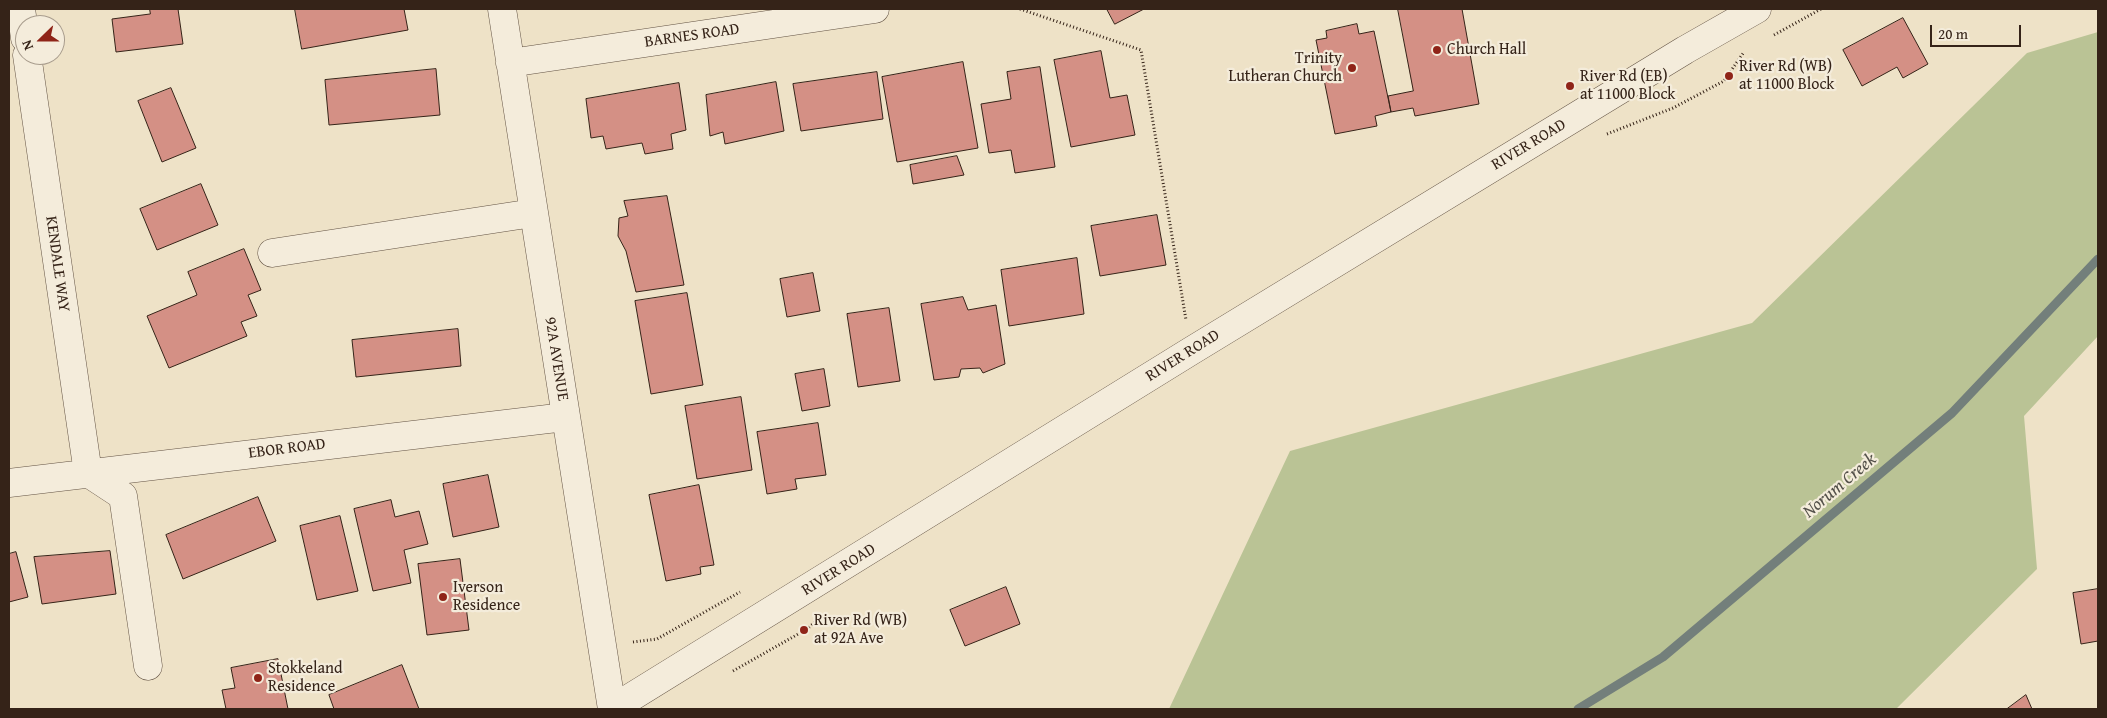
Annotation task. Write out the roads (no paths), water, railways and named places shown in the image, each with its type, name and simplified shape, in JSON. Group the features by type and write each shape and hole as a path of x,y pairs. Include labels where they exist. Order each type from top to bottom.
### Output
{"street":[{"name":"92A AVENUE","path":"502,9 612,709"},
{"name":"BARNES ROAD","path":"510,63 875,9"},
{"name":"RIVER ROAD","path":"612,709 1191,350 1677,55 1757,9"},
{"name":"KENDALE WAY","path":"28,65 88,473"},
{"path":"272,253 533,213"},
{"name":"EBOR ROAD","path":"9,482 565,417"},
{"path":"88,473 122,496 148,666"}],"waterway":[{"name":"Norum Creek","path":"1578,709 1663,657 1952,413 2098,259"}],"place":[{"name":"Church Hall","path":"1437,50"},
{"name":"Trinity Lutheran Church","path":"1352,68"},
{"name":"River Rd (WB) at 11000 Block","path":"1729,76"},
{"name":"River Rd (EB) at 11000 Block","path":"1570,86"},
{"name":"Iverson Residence","path":"443,597"},
{"name":"River Rd (WB) at 92A Ave","path":"804,630"},
{"name":"Stokkeland Residence","path":"258,678"}]}
